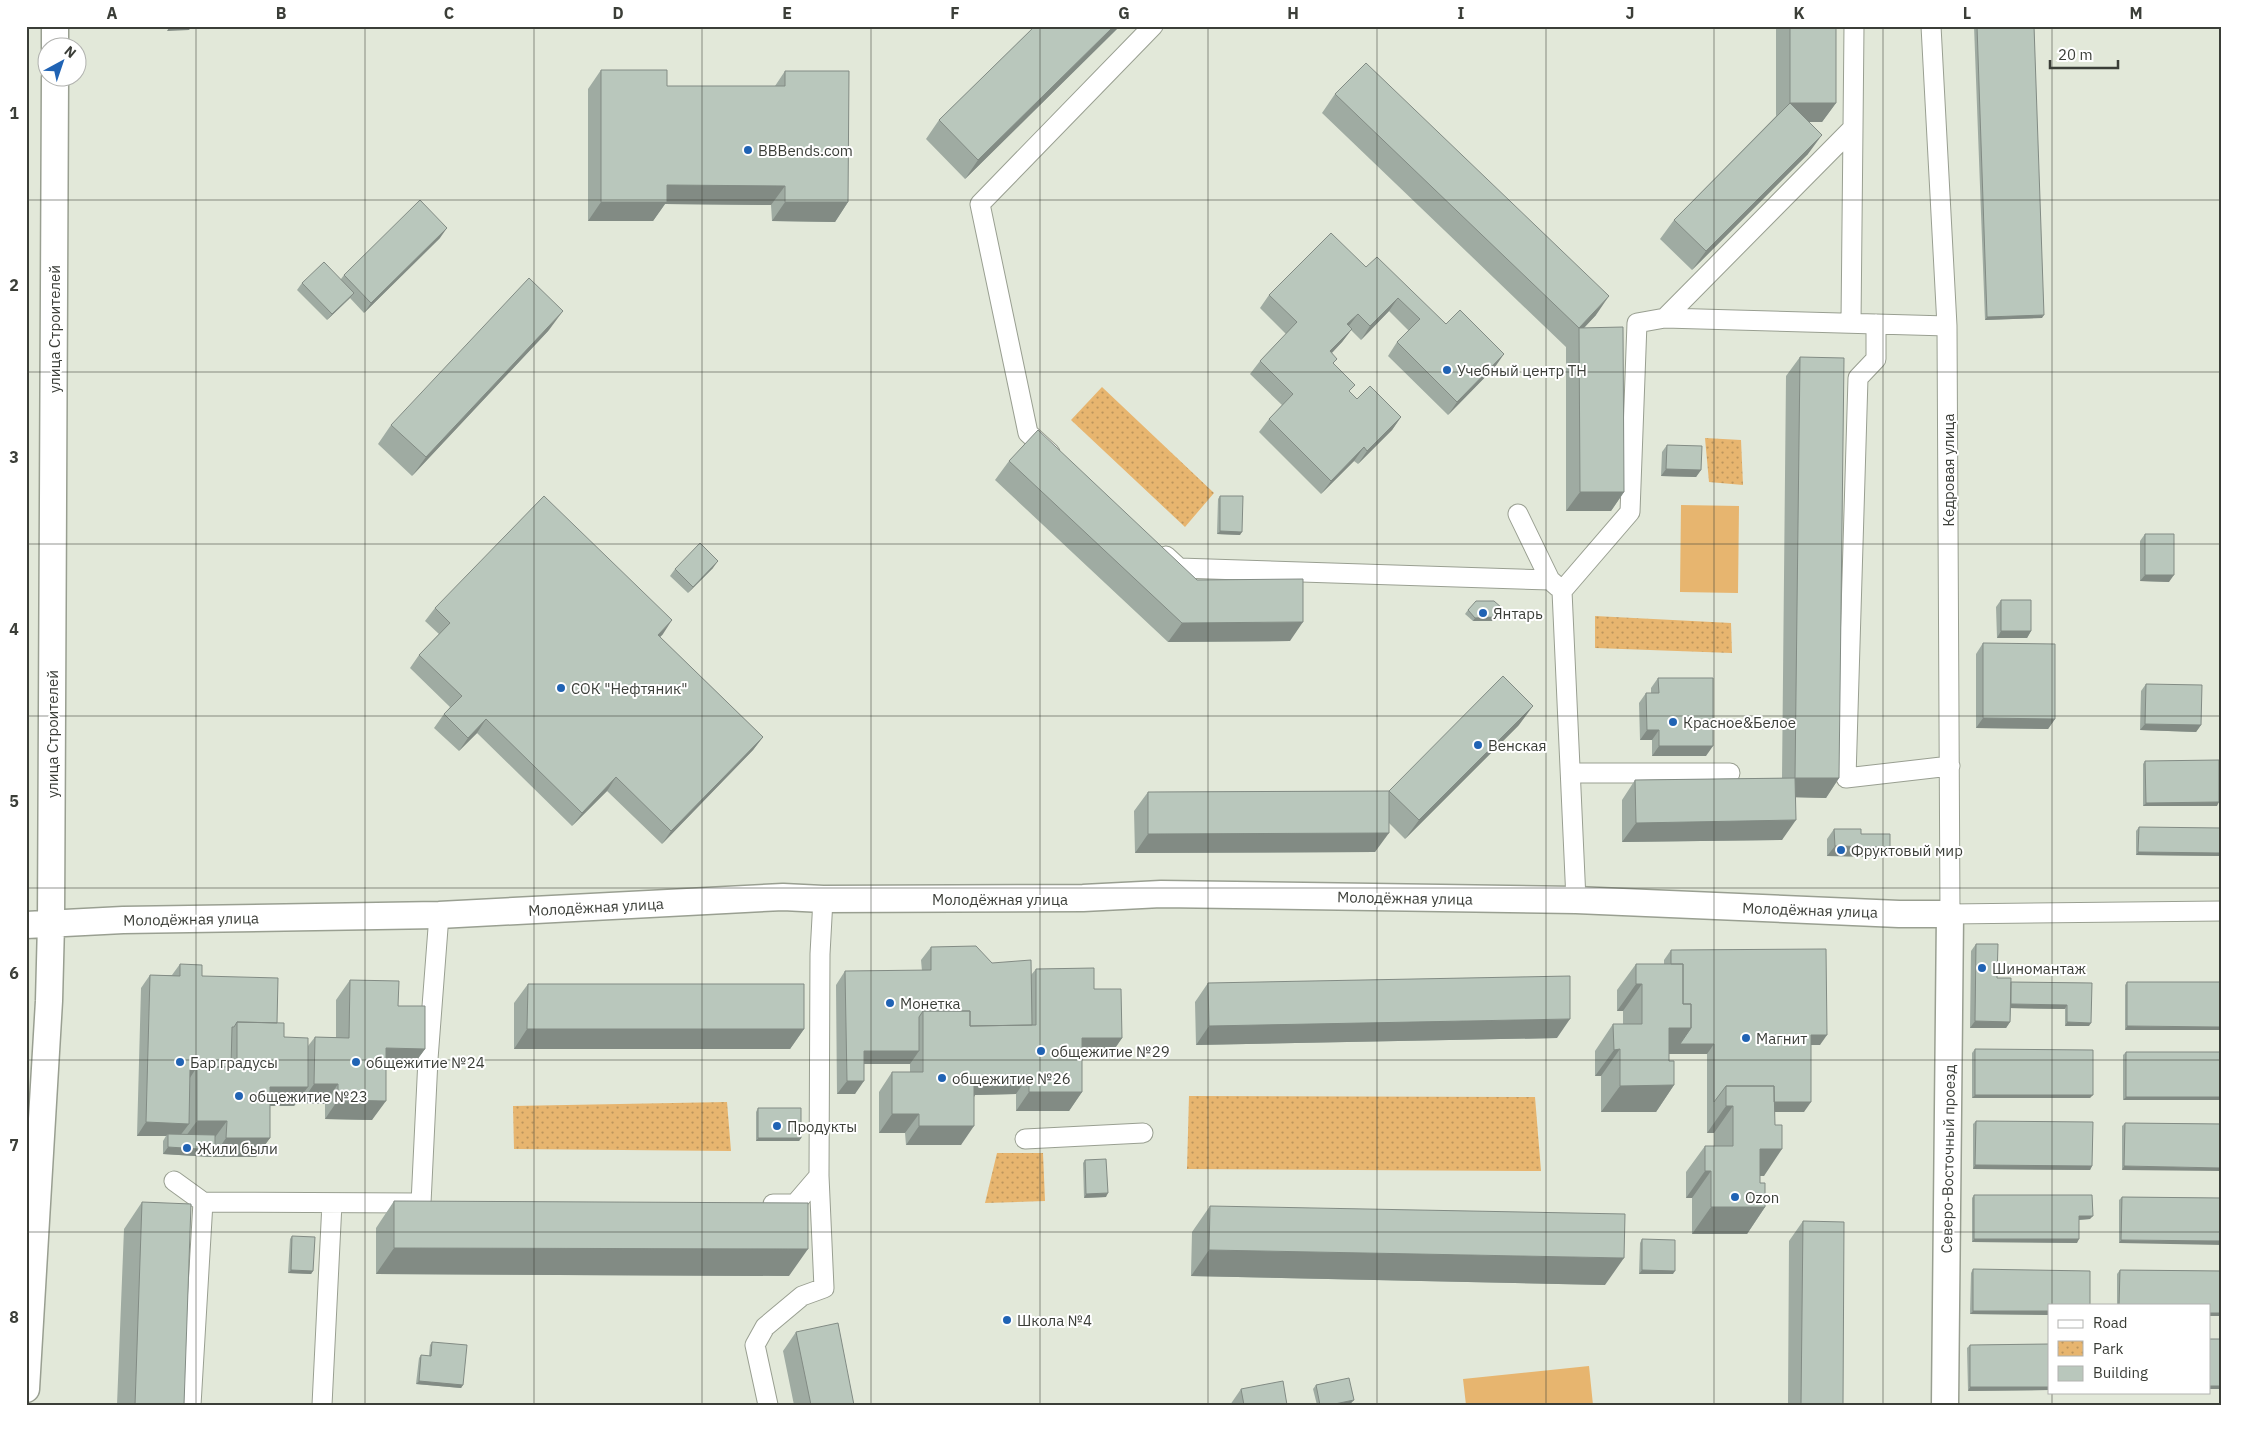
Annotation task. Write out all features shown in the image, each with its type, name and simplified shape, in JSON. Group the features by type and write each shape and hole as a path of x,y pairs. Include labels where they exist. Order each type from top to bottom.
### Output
{"street":[{"path":"1064,465 1028,433 980,204 1153,26"},
{"path":"1851,323 1854,26"},
{"name":"Кедровая улица","path":"1931,26 1947,326 1950,914"},
{"name":"улица Строителей","path":"26,1389 49,1001 39,925 54,88"},
{"path":"1665,318 1853,128"},
{"path":"1150,542 1179,568 1556,585 1630,512 1636,322 1665,318 1947,326"},
{"path":"1876,324 1876,359 1858,378 1846,778 1950,766"},
{"path":"1518,514 1556,585 1571,773 1576,900"},
{"path":"1571,773 1730,773"},
{"name":"Молодёжная улица","path":"39,925 123,920 439,915 783,897 823,899 1083,898 1160,894 1576,900 1900,914 1950,914"},
{"path":"768,1405 755,1345 765,1327 802,1296 824,1288 819,1176 820,954 823,899"},
{"path":"1950,914 2222,911"},
{"name":"Северо-Восточный проезд","path":"1945,1405 1950,914"},
{"path":"421,1203 429,1040 439,915"},
{"path":"1026,1139 1142,1133"},
{"path":"756,1204 795,1204 819,1176"},
{"path":"174,1181 203,1202 441,1203"},
{"path":"191,1405 203,1202"},
{"path":"322,1405 332,1203"}],"green space":[{"path":"1102,387 1214,493 1185,527 1071,420"},
{"path":"1705,438 1741,440 1743,485 1709,482"},
{"path":"1681,505 1739,506 1738,593 1680,592"},
{"path":"1595,616 1731,623 1732,653 1595,648"},
{"path":"1189,1096 1535,1097 1541,1171 1187,1169"},
{"path":"727,1102 731,1151 514,1149 513,1106"},
{"path":"997,1153 1043,1153 1045,1201 985,1203"},
{"path":"1589,1366 1593,1405 1466,1405 1463,1379"}],"building":[{"path":"1035,26 1114,26 978,160 939,120"},
{"path":"1790,26 1836,26 1836,103 1790,103"},
{"path":"1977,26 2034,26 2044,315 1987,317"},
{"path":"1366,63 1609,296 1579,328 1335,94"},
{"path":"601,70 667,70 667,86 785,86 785,71 849,71 848,202 785,202 785,186 667,185 667,202 601,202"},
{"path":"1790,103 1822,135 1706,251 1674,220"},
{"path":"420,200 447,228 371,303 344,275"},
{"name":"Учебный центр ТН","path":"1331,233 1366,267 1377,257 1446,324 1460,310 1504,354 1457,402 1397,342 1420,319 1398,298 1370,326 1358,314 1347,324 1352,329 1330,351 1337,359 1333,363 1355,385 1349,391 1357,399 1370,386 1401,417 1367,451 1364,447 1331,481 1269,419 1293,394 1260,361 1297,322 1269,295"},
{"path":"324,262 354,293 332,314 302,283"},
{"path":"529,278 563,311 426,457 391,425"},
{"path":"1623,327 1624,492 1580,492 1579,328"},
{"path":"1800,357 1844,358 1839,778 1795,778"},
{"path":"1038,430 1197,580 1303,579 1303,622 1182,623 1009,461"},
{"path":"1667,445 1702,446 1701,470 1666,469"},
{"name":"СОК \"Нефтяник\"","path":"544,496 672,620 658,635 763,737 671,831 616,777 582,813 486,719 468,738 444,714 462,696 419,655 450,623 435,608"},
{"path":"1220,496 1243,496 1242,532 1220,531"},
{"path":"2145,534 2174,534 2174,575 2145,575"},
{"path":"700,543 718,561 693,587 675,569"},
{"path":"2001,600 2031,600 2031,631 2001,631"},
{"name":"Янтарь","path":"1476,601 1494,601 1502,608 1495,617 1475,618 1468,610"},
{"path":"1983,643 2055,644 2055,719 1983,718"},
{"path":"1503,676 1533,706 1419,820 1389,791"},
{"name":"Красное&Белое","path":"1658,678 1713,678 1713,746 1659,746 1659,730 1647,730 1646,693 1659,693"},
{"path":"2146,684 2202,685 2201,725 2145,724"},
{"path":"2219,760 2219,802 2146,803 2145,761"},
{"path":"1795,778 1796,820 1636,823 1635,780"},
{"path":"1389,791 1389,833 1148,834 1148,792"},
{"path":"2139,827 2222,828 2222,853 2138,852"},
{"path":"1834,829 1861,829 1861,834 1890,834 1890,847 1835,846"},
{"path":"1976,944 1998,944 1997,978 2011,978 2010,1022 1975,1021"},
{"path":"976,946 992,963 1031,960 1032,1025 970,1026 970,1011 923,1011 919,1017 919,1051 864,1051 864,1081 847,1081 845,971 931,970 931,947"},
{"name":"Магнит","path":"1826,949 1827,1035 1811,1035 1811,1102 1774,1102 1774,1086 1726,1086 1714,1102 1714,1044 1680,1044 1691,1028 1691,1004 1683,1004 1683,964 1671,964 1671,950"},
{"name":"Бар градусы","path":"180,964 202,965 202,976 278,978 277,1023 237,1022 232,1027 231,1067 197,1067 195,1070 190,1070 189,1124 146,1122 150,975 180,976"},
{"path":"1636,964 1683,964 1683,1004 1691,1004 1691,1028 1669,1028 1669,1061 1674,1061 1674,1085 1620,1086 1620,1049 1614,1050 1613,1024 1642,1024 1642,984 1636,984"},
{"path":"1094,968 1094,989 1121,989 1122,1038 1082,1038 1082,1092 1029,1092 1029,1075 987,1076 987,1078 974,1078 974,1126 919,1126 919,1114 892,1114 892,1072 923,1072 923,1011 970,1011 970,1026 1036,1025 1036,969"},
{"path":"1570,976 1570,1019 1209,1026 1208,983"},
{"name":"общежитие №24","path":"350,980 399,981 398,1006 425,1006 425,1049 386,1048 386,1101 338,1100 338,1084 314,1084 315,1037 349,1038"},
{"path":"2011,982 2092,983 2091,1023 2067,1022 2067,1005 2011,1004"},
{"path":"2127,982 2222,982 2222,1027 2127,1026"},
{"path":"528,984 804,984 804,1029 527,1029"},
{"name":"общежитие №23","path":"237,1022 284,1023 284,1037 308,1038 308,1087 270,1087 270,1138 226,1138 227,1121 197,1121 197,1067 237,1067"},
{"path":"1975,1049 2093,1050 2093,1095 1975,1095"},
{"path":"2126,1052 2222,1052 2222,1097 2126,1097"},
{"path":"1726,1086 1774,1086 1775,1125 1782,1125 1782,1149 1760,1149 1760,1183 1765,1183 1765,1207 1711,1207 1711,1171 1705,1171 1705,1146 1733,1146 1733,1106 1726,1106"},
{"name":"Продукты","path":"758,1108 801,1108 801,1138 758,1138"},
{"path":"1976,1121 2093,1122 2092,1166 1975,1165"},
{"path":"2125,1123 2222,1124 2222,1168 2124,1166"},
{"path":"168,1134 215,1135 215,1150 168,1147"},
{"path":"1106,1159 1108,1193 1086,1194 1085,1160"},
{"path":"1974,1195 2092,1195 2093,1216 2079,1216 2079,1239 1974,1239"},
{"path":"2122,1197 2222,1198 2222,1241 2121,1240"},
{"path":"394,1201 808,1203 808,1249 394,1248"},
{"path":"142,1202 191,1204 184,1405 135,1405"},
{"path":"1210,1206 1625,1214 1624,1258 1209,1250"},
{"path":"1803,1221 1844,1222 1843,1405 1801,1405"},
{"path":"292,1236 315,1237 313,1271 291,1270"},
{"path":"1642,1239 1675,1240 1675,1271 1642,1270"},
{"path":"1973,1269 2090,1271 2090,1304 2048,1304 2048,1311 1973,1311"},
{"path":"2120,1270 2222,1271 2222,1313 2210,1313 2210,1304 2119,1304"},
{"path":"838,1323 854,1405 811,1405 796,1332"},
{"path":"2210,1339 2222,1339 2222,1386 2210,1386"},
{"path":"432,1342 467,1345 463,1385 419,1381 421,1355 431,1356"},
{"path":"2048,1344 2048,1387 1970,1387 1970,1345"},
{"path":"1349,1378 1354,1400 1320,1405 1316,1385"},
{"path":"1283,1381 1287,1405 1244,1405 1241,1389"}],"place":[{"name":"BBBends.com","path":"748,150"},
{"name":"Учебный центр ТН","path":"1447,370"},
{"name":"Янтарь","path":"1483,613"},
{"name":"СОК \"Нефтяник\"","path":"561,688"},
{"name":"Красное&Белое","path":"1673,722"},
{"name":"Венская","path":"1478,745"},
{"name":"Фруктовый мир","path":"1841,850"},
{"name":"Шиномантаж","path":"1982,968"},
{"name":"Монетка","path":"890,1003"},
{"name":"Магнит","path":"1746,1038"},
{"name":"общежитие №29","path":"1041,1051"},
{"name":"Бар градусы","path":"180,1062"},
{"name":"общежитие №24","path":"356,1062"},
{"name":"общежитие №26","path":"942,1078"},
{"name":"общежитие №23","path":"239,1096"},
{"name":"Продукты","path":"777,1126"},
{"name":"Жили были","path":"187,1148"},
{"name":"Ozon","path":"1735,1197"},
{"name":"Школа №4","path":"1007,1320"}]}
